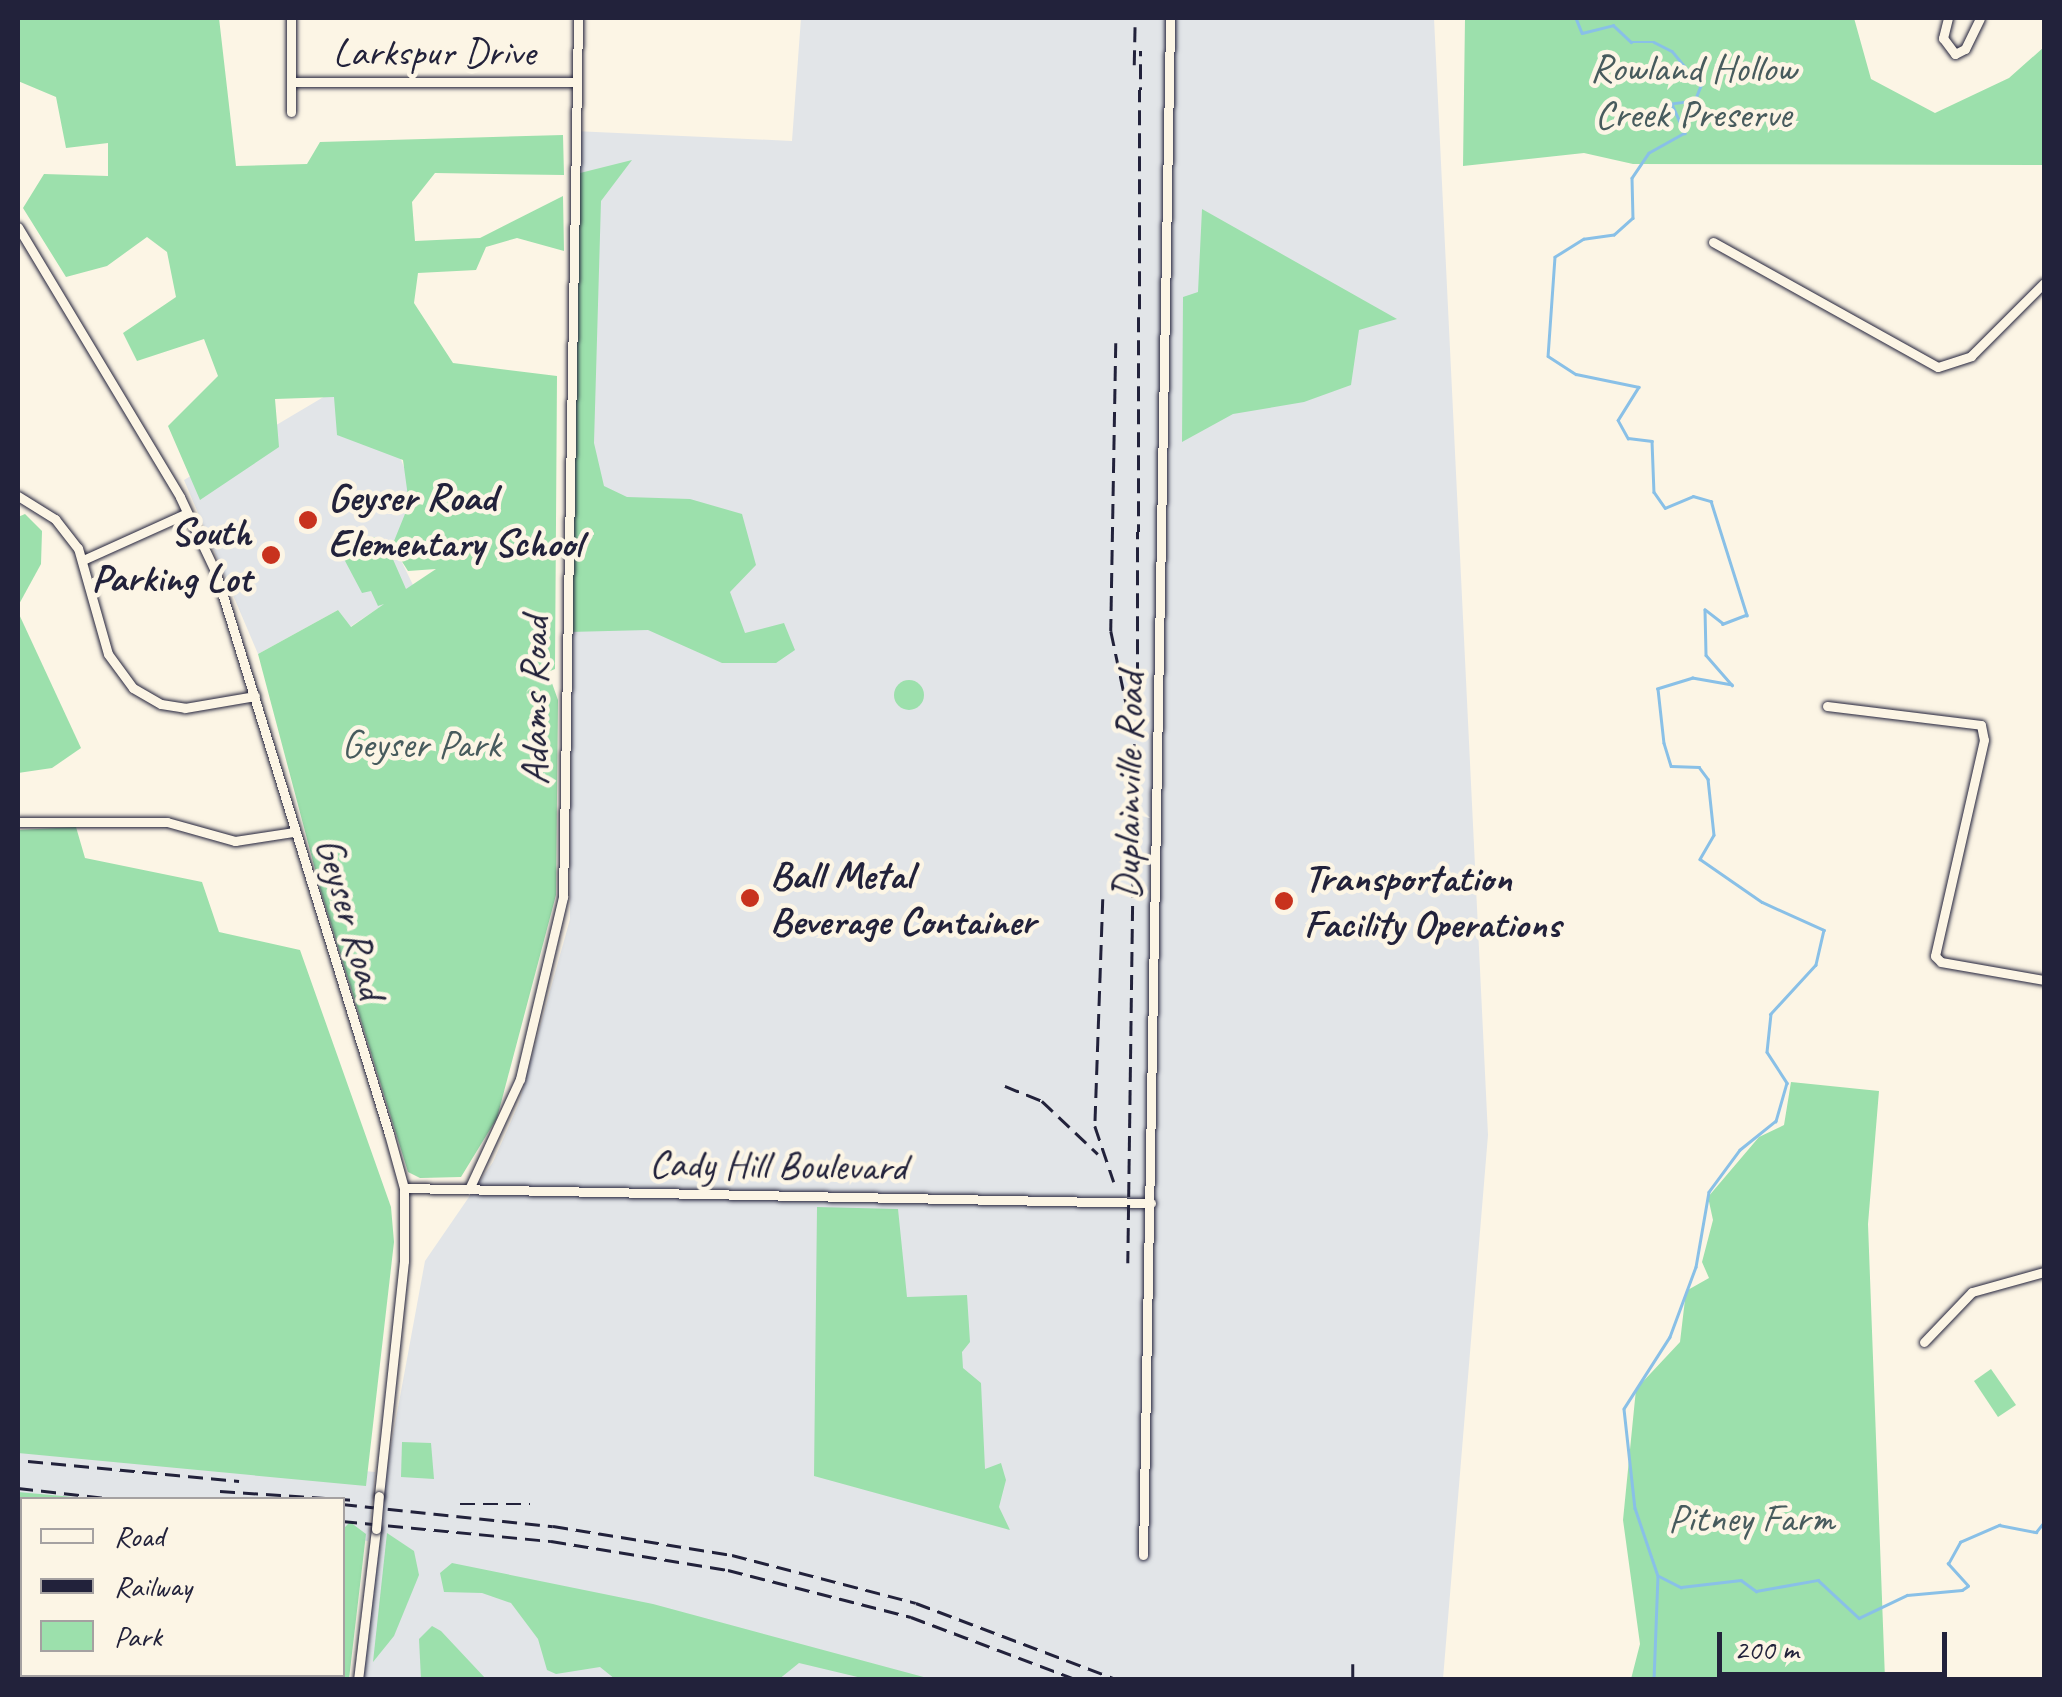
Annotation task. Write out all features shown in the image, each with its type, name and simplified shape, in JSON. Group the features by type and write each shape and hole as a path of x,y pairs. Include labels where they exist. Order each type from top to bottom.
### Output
{"street":[{"path":"291,18 291,112"},
{"name":"Adams Road","path":"468,1189 520,1079 563,897 578,18"},
{"name":"Duplainville Road","path":"1143,1555 1170,18"},
{"path":"1948,18 1943,38 1955,54 1965,50 1980,18"},
{"name":"Larkspur Drive","path":"293,82 576,82"},
{"name":"Geyser Road","path":"18,228 188,512 226,599 404,1188 402,1284 358,1680"},
{"path":"1714,242 1938,368 1971,356 2044,282"},
{"path":"18,496 55,519 82,560 108,654 140,694 184,708 256,696"},
{"path":"82,560 188,512"},
{"path":"1826,706 1984,728 1935,948 1941,962 2044,980"},
{"path":"18,822 167,822 235,841 294,832"},
{"name":"Cady Hill Boulevard","path":"404,1188 1151,1203"},
{"path":"1924,1342 1972,1292 2044,1272"}],"shaded area":[{"path":"801,18 1434,18 1488,1135 1443,1679 363,1680 386,1473 425,1261 493,1162 519,1103 570,919 574,131 792,141"},
{"name":"Geyser Road Elementary School","path":"337,389 398,452 419,506 395,548 413,585 350,627 338,610 258,654 184,480"},
{"path":"18,1436 375,1472 368,1541 345,1538 345,1497 20,1497 18,1508"}],"green space":[{"name":"Geyser Park","path":"18,18 219,18 236,166 307,164 320,142 563,135 564,175 435,173 412,202 415,241 480,238 563,196 564,251 517,238 486,247 476,270 418,273 414,303 453,363 557,376 555,669 548,672 558,700 556,895 497,1118 461,1177 420,1178 408,1172 320,888 258,654 338,610 351,627 384,604 378,606 371,591 362,593 344,559 374,537 388,548 406,589 436,569 408,571 392,546 409,504 403,460 337,435 334,397 275,399 279,447 200,500 168,426 218,376 204,339 137,361 123,333 176,297 167,252 147,237 107,266 66,277 23,208 44,174 108,176 108,143 66,148 56,97 18,81"},
{"name":"Rowland Hollow Creek Preserve","path":"1465,18 1854,18 1871,79 1935,113 2009,78 2044,47 2044,165 1633,164 1584,153 1463,166"},
{"path":"632,160 601,201 594,443 604,486 627,497 690,499 742,514 756,565 730,592 745,633 784,623 795,650 776,663 722,663 648,630 569,632 580,173"},
{"path":"1202,209 1397,319 1359,330 1351,385 1304,402 1233,414 1182,442 1183,297 1198,292"},
{"path":"25,514 42,531 41,564 18,606 18,517"},
{"path":"18,612 81,748 52,768 18,773"},
{"path":"909,680 923,689 924,695 915,709 909,710 895,701 894,695 903,681"},
{"path":"76,827 85,858 202,882 219,932 300,950 391,1207 394,1242 366,1486 18,1453 18,830"},
{"name":"Pitney Farm","path":"1791,1082 1879,1091 1868,1224 1885,1679 1631,1679 1640,1644 1623,1520 1636,1389 1680,1342 1686,1291 1709,1278 1702,1262 1713,1220 1708,1197 1759,1137 1784,1125"},
{"path":"817,1207 898,1209 907,1297 967,1295 970,1342 962,1352 963,1368 981,1383 985,1469 1001,1463 1006,1480 999,1507 1010,1530 814,1476"},
{"path":"1991,1369 2016,1405 1998,1417 1974,1381"},
{"path":"402,1442 431,1443 434,1479 401,1477"},
{"path":"18,1492 73,1497 20,1497 20,1677 345,1677 345,1527 350,1522 366,1534 349,1679 18,1679"},
{"path":"387,1533 414,1551 419,1575 394,1636 373,1662"},
{"path":"452,1563 653,1604 931,1679 866,1679 799,1663 778,1680 615,1679 600,1667 556,1674 547,1670 538,1639 511,1603 482,1593 444,1592 440,1573"},
{"path":"432,1626 486,1679 421,1679 419,1639"}],"waterway":[{"path":"1576,18 1582,33 1613,25 1631,42 1654,42 1672,51 1701,86 1695,101 1672,104 1685,133 1649,153 1632,178 1633,218 1614,235 1584,239 1555,257 1548,356 1576,374 1639,387 1618,420 1628,438 1652,441 1654,492 1665,508 1693,496 1711,501 1747,615 1723,624 1705,610 1706,655 1732,685 1693,678 1658,689 1664,743 1671,766 1699,767 1708,779 1714,835 1700,859 1762,902 1824,930 1816,965 1771,1014 1767,1052 1787,1083 1776,1121 1740,1150 1709,1192 1696,1267 1670,1337 1624,1409 1635,1508 1658,1576 1654,1680"},
{"path":"1659,1576 1681,1587 1741,1580 1756,1591 1818,1580 1859,1618 1907,1595 1962,1590 1968,1586 1948,1564 1960,1542 1999,1525 2036,1532 2044,1522"}],"railway":[{"path":"1134,65 1135,18"},
{"path":"1137,700 1140,51"},
{"path":"1116,343 1111,631 1135,745 1128,1263"},
{"path":"1103,899 1095,1126 1114,1182"},
{"path":"1005,1086 1042,1101 1098,1154"},
{"path":"28,1461 239,1481"},
{"path":"18,1488 97,1497"},
{"path":"220,1491 311,1497"},
{"path":"345,1499 356,1500"},
{"path":"345,1504 553,1526 732,1555 916,1603 1119,1680"},
{"path":"460,1504 530,1504"},
{"path":"345,1521 551,1541 728,1570 911,1617 1078,1680"},
{"path":"1353,1664 1353,1680"}],"place":[{"name":"Geyser Road Elementary School","path":"308,520"},
{"name":"South Parking Lot","path":"271,555"},
{"name":"Ball Metal Beverage Container","path":"750,898"},
{"name":"Transportation Facility Operations","path":"1284,901"}]}
